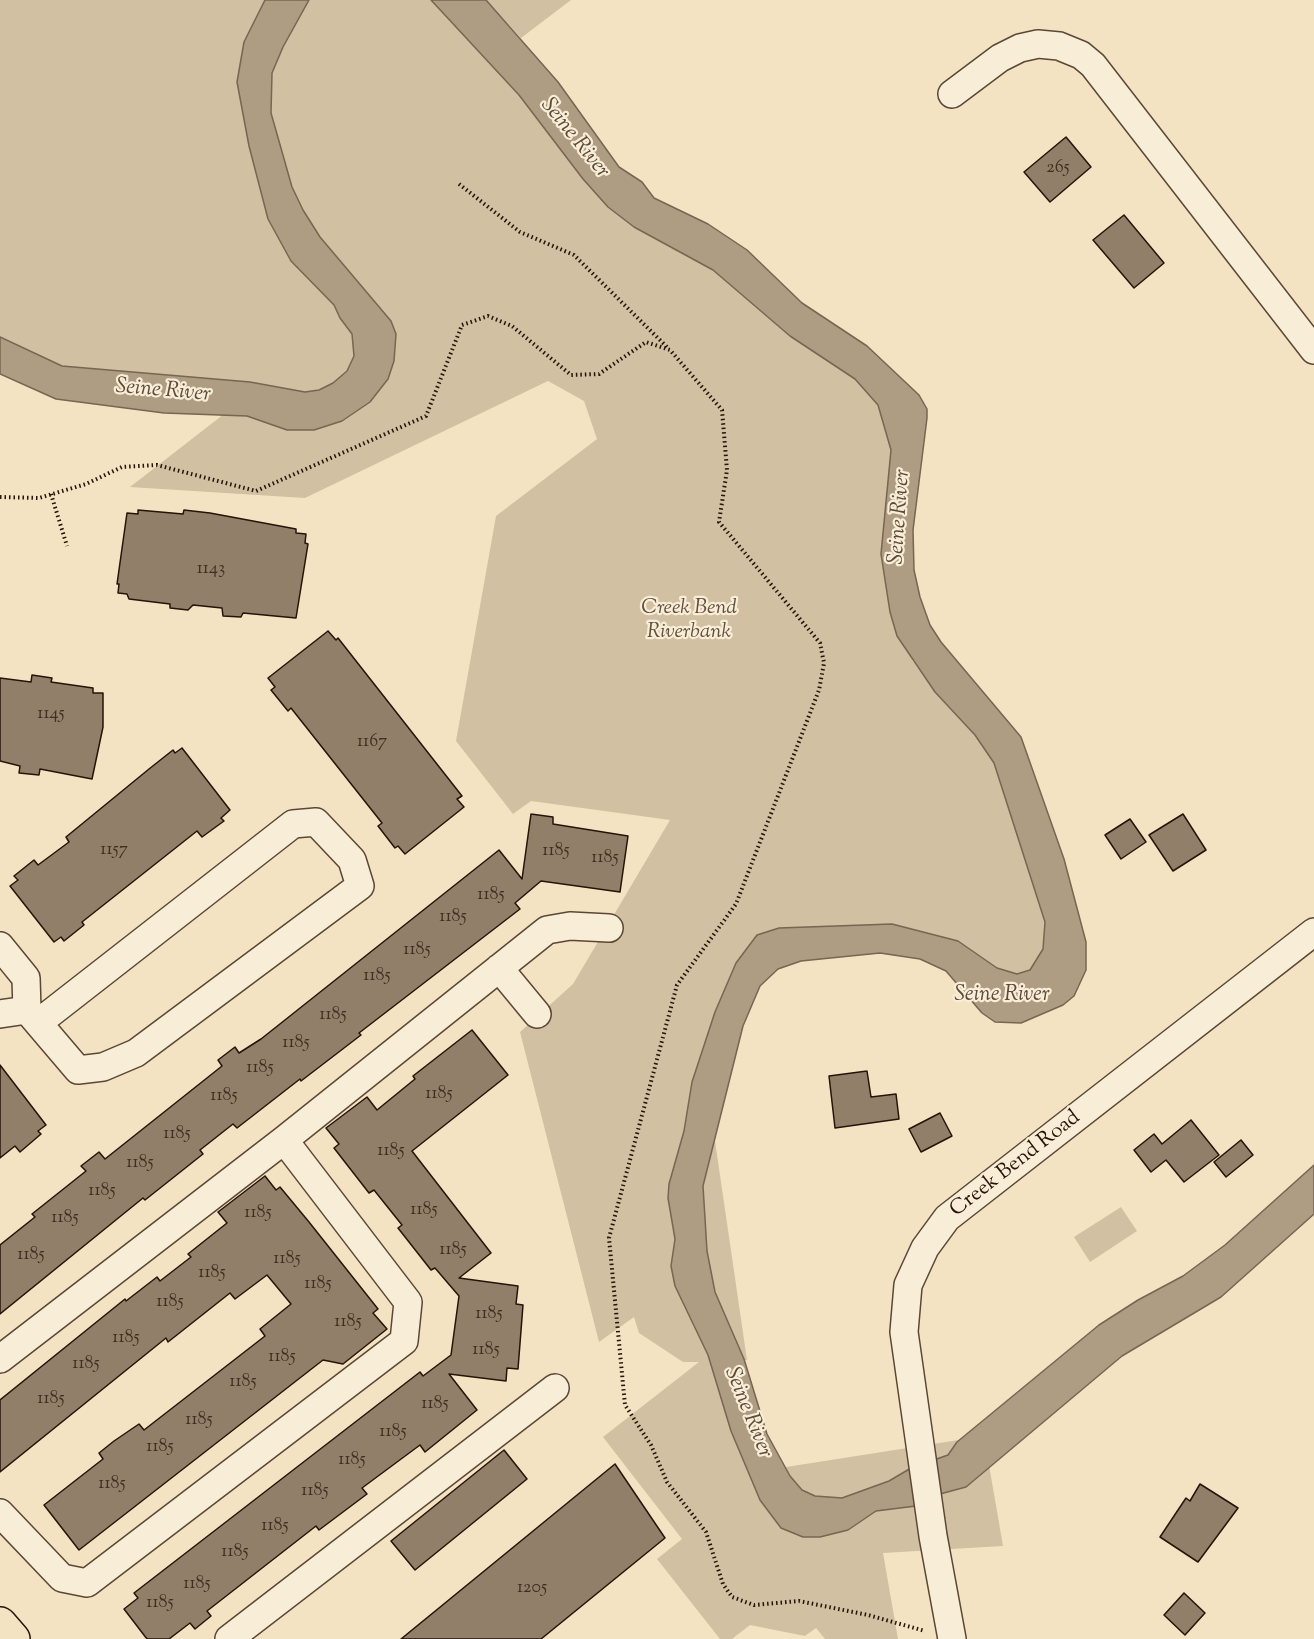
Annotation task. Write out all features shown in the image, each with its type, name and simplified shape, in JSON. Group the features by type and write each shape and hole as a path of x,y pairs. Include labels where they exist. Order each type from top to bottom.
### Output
{"main road":[{"path":"0,1624 13,1639"}],"street":[{"path":"952,94 1000,58 1020,48 1038,44 1059,46 1081,55 1093,65 1314,350"},
{"path":"0,946 26,978 32,1016 78,1070 103,1067 136,1053 360,886 352,860 316,822 293,824 32,1016 0,1014"},
{"path":"0,1359 284,1140 547,930 570,926 609,928"},
{"name":"Creek Bend Road","path":"952,1636 933,1536 904,1332 908,1285 925,1248 947,1218 1314,932"},
{"path":"500,968 537,1014"},
{"path":"0,1513 62,1578 87,1583 404,1341 408,1302 284,1140"},
{"path":"229,1639 555,1388"}],"path":[{"path":"459,184 520,232 574,255 670,350 722,410 727,470 719,522 820,643 824,663 819,690 736,904 677,985 609,1238 625,1405 651,1445 667,1482 706,1532 723,1584 732,1597 754,1605 799,1601 868,1615 938,1635 952,1636"},
{"path":"0,497 39,498 86,484 122,467 158,465 256,491 426,416 462,325 488,316 512,326 571,375 598,374 646,342 670,350"},
{"path":"51,494 67,546"}],"green space":[{"path":"0,0 265,0 244,42 237,82 249,146 268,219 291,261 334,305 352,334 354,356 347,371 333,383 319,390 305,392 250,382 62,366 0,337"},
{"name":"Creek Bend Riverbank","path":"309,0 431,0 519,95 583,179 634,227 713,270 790,336 855,379 878,405 891,450 881,554 912,660 935,692 975,735 994,763 1045,922 1043,949 1030,970 1017,974 997,968 958,941 892,924 779,928 757,935 702,1052 747,1360 710,1361 731,1431 760,1500 781,1528 767,1470 984,1436 1003,1546 883,1553 898,1639 825,1639 816,1628 805,1636 750,1625 732,1639 720,1639 657,1559 682,1539 603,1437 699,1362 683,1362 639,1333 634,1317 599,1342 520,1032 573,984 670,820 531,801 513,814 456,741 496,516 597,439 584,401 548,381 305,498 130,487 224,414 247,416 287,430 388,379 394,362 396,334 320,237 303,210 292,187 271,113 272,73 283,47"},
{"path":"486,0 571,0 521,38"},
{"path":"1121,1207 1137,1231 1090,1262 1074,1237"}],"water":[{"name":"Seine River","path":"265,0 309,0 283,47 272,73 271,113 292,187 303,210 320,237 391,321 396,334 394,361 388,379 370,402 342,421 314,430 287,430 247,416 164,413 56,399 0,374 0,337 62,366 250,382 305,392 319,390 333,383 347,371 354,356 352,334 334,305 291,261 268,219 249,146 237,82 244,42"},
{"name":"Seine River","path":"431,0 486,0 558,82 619,167 642,182 654,198 708,224 747,250 802,303 867,346 919,395 927,409 913,530 914,570 920,597 930,625 941,642 1021,737 1064,859 1086,942 1086,970 1074,996 1063,1005 1021,1023 995,1022 982,1013 946,971 920,959 880,953 801,961 778,969 760,986 743,1026 703,1186 707,1251 715,1292 744,1359 767,1434 790,1476 802,1490 815,1496 842,1498 889,1481 911,1468 948,1455 957,1442 1099,1325 1138,1300 1183,1276 1225,1245 1314,1165 1314,1214 1221,1297 1122,1356 966,1487 940,1494 916,1506 876,1511 848,1530 820,1537 803,1537 781,1528 760,1500 731,1431 708,1355 675,1286 671,1266 675,1239 668,1198 669,1184 684,1131 692,1082 715,1012 736,963 757,935 779,928 892,924 958,941 997,968 1017,974 1030,970 1043,949 1045,922 994,763 975,735 935,692 897,636 890,612 881,554 891,450 878,405 855,379 790,336 713,270 634,227 608,207 583,179 519,95"}],"building":[{"path":"1066,137 1091,167 1050,202 1024,172"},
{"path":"1124,215 1164,263 1134,288 1093,240"},
{"path":"138,510 183,514 184,510 210,513 296,529 296,533 306,534 305,543 308,544 296,618 243,613 241,617 223,616 222,608 193,605 188,610 170,608 170,604 129,599 127,594 118,593 119,584 117,584 127,513 138,514"},
{"path":"328,631 336,640 338,638 462,796 457,799 464,807 405,854 398,846 395,848 378,826 382,823 291,708 288,711 271,690 275,687 268,678"},
{"path":"32,675 52,678 51,682 93,688 93,693 103,693 103,727 92,779 40,769 39,775 19,773 20,766 0,761 0,678 31,682"},
{"path":"182,748 230,810 221,818 224,821 202,837 197,831 82,922 84,925 64,941 61,937 54,942 10,886 18,880 14,876 34,860 38,865 69,842 66,837 173,750 175,753"},
{"path":"531,814 553,817 553,824 628,836 620,892 541,881 515,903 520,909 359,1033 361,1035 301,1081 300,1079 237,1128 233,1124 200,1150 203,1154 145,1200 143,1198 0,1314 0,1245 35,1217 32,1214 86,1171 81,1166 99,1152 105,1159 222,1066 218,1060 235,1047 239,1053 261,1039 499,850 522,879"},
{"path":"1183,814 1206,850 1173,871 1149,835"},
{"path":"1130,819 1146,842 1121,859 1105,835"},
{"path":"472,1030 508,1075 412,1151 491,1253 459,1278 518,1286 516,1304 523,1305 518,1369 507,1368 506,1381 449,1374 477,1410 425,1452 420,1445 362,1488 367,1494 319,1530 316,1526 207,1611 211,1616 195,1629 190,1623 169,1639 147,1639 124,1609 138,1598 134,1593 420,1372 423,1376 451,1355 459,1296 435,1268 431,1270 398,1228 402,1225 374,1190 369,1193 334,1148 339,1144 326,1128 367,1097 377,1110 415,1079 413,1076"},
{"path":"0,1065 46,1125 38,1131 41,1134 20,1152 15,1146 0,1158"},
{"path":"867,1071 871,1097 896,1094 899,1119 835,1128 829,1076"},
{"path":"940,1113 952,1136 921,1152 909,1129"},
{"path":"1191,1120 1219,1155 1184,1182 1166,1160 1151,1172 1134,1150 1154,1134 1162,1144"},
{"path":"1241,1140 1253,1155 1226,1177 1214,1162"},
{"path":"265,1176 276,1190 280,1187 309,1222 378,1309 373,1313 387,1329 343,1364 323,1360 79,1550 44,1505 103,1459 99,1453 114,1441 139,1424 144,1430 265,1336 260,1329 291,1304 267,1275 235,1299 230,1293 168,1342 166,1338 0,1472 0,1400 125,1299 126,1301 157,1277 160,1281 191,1257 188,1254 227,1223 218,1212"},
{"path":"504,1450 527,1479 415,1570 391,1541"},
{"path":"615,1464 665,1538 541,1639 401,1639"},
{"path":"1200,1484 1238,1508 1198,1562 1160,1537 1186,1498 1190,1501"},
{"path":"1184,1593 1205,1613 1185,1635 1164,1615"}]}
